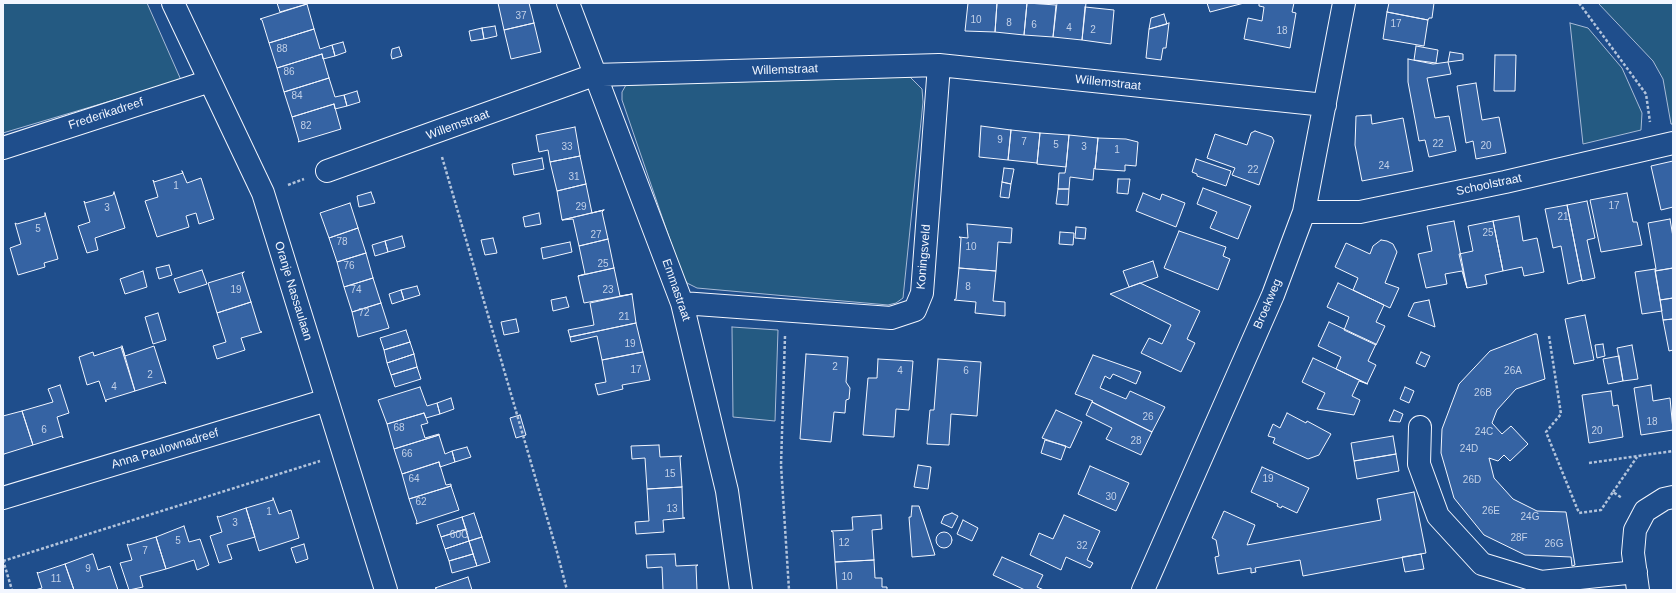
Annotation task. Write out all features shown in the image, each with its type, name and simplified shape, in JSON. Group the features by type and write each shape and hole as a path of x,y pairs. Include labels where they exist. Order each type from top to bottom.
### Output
{"street":[{"name":"Oranje Nassaulaan","path":"173,3 263,193 386,590"},
{"name":"Emmastraat","path":"568,3 594,75 682,303 727,491 741,590"},
{"name":"Broekweg","path":"1143,590 1273,294 1304,212 1344,3"},
{"name":"Willemstraat","path":"327,171 594,75 939,65 1325,105"},
{"name":"Koningsveld","path":"682,303 891,318 915,310 922,293 939,65"},
{"name":"Frederikadreef","path":"3,148 210,81"},
{"name":"Schoolstraat","path":"1304,212 1360,212 1505,182 1663,146"},
{"name":"Anna Paulownadreef","path":"3,498 327,400"},
{"path":"1420,427 1419,464 1438,516 1482,564 1541,582 1637,581 1633,554 1635,530 1645,511 1664,499 1673,497"}],"path":[{"path":"1578,3 1646,94 1663,146"},
{"path":"435,133 558,552 567,590"},
{"path":"263,193 327,171"},
{"path":"786,310 780,465 789,590"},
{"path":"1549,336 1561,414 1546,432 1579,513 1601,510 1638,456"},
{"path":"1589,463 1673,451"},
{"path":"12,590 3,560 344,454"},
{"path":"1613,492 1645,511"}],"shaded area":[{"path":"3,3 147,3 181,80 3,133"},
{"path":"1598,3 1673,3 1673,124 1671,124 1663,79 1653,61"},
{"path":"1570,23 1588,28 1622,68 1642,113 1641,130 1583,144"},
{"path":"910,77 922,89 923,102 903,298 896,303 888,305 697,288 687,283 682,275 622,100 622,92 626,85"},
{"path":"732,327 778,330 775,421 733,417"}],"building":[{"path":"277,3 306,3 307,4 280,12"},
{"path":"498,3 529,3 534,23 504,30"},
{"path":"968,3 997,3 995,32 965,31"},
{"path":"997,3 1027,3 1024,35 995,32"},
{"path":"1027,3 1056,5 1053,37 1024,35"},
{"path":"1057,3 1086,3 1082,40 1053,37"},
{"path":"1207,3 1244,3 1210,12"},
{"path":"1259,3 1294,3 1292,12 1296,13 1290,48 1244,39 1248,18 1262,21 1264,7 1259,6"},
{"path":"1389,3 1434,3 1432,18 1429,18 1428,20 1387,12"},
{"path":"307,4 314,29 269,43 262,20 260,19"},
{"path":"1085,7 1114,10 1111,44 1082,40"},
{"path":"1387,12 1428,20 1424,46 1383,39"},
{"path":"1164,14 1167,24 1149,29 1151,18"},
{"path":"534,23 541,52 511,59 504,30"},
{"path":"1169,23 1166,48 1163,48 1161,60 1146,58 1149,29"},
{"path":"495,26 497,36 484,39 482,28"},
{"path":"482,28 484,39 471,41 469,31"},
{"path":"314,29 320,49 332,45 335,56 323,59 322,54 277,68 269,43"},
{"path":"343,42 346,52 335,56 332,45"},
{"path":"1416,46 1438,50 1436,63 1414,60"},
{"path":"399,47 402,56 392,59 392,49"},
{"path":"1450,52 1463,54 1463,60 1448,62"},
{"path":"322,54 329,78 284,92 277,68"},
{"path":"1495,55 1516,55 1515,91 1494,91"},
{"path":"1408,59 1433,64 1448,62 1451,74 1427,78 1435,118 1449,116 1456,151 1429,157 1425,140 1419,141 1408,82"},
{"path":"329,78 335,97 344,95 347,106 335,109 334,104 292,117 284,92"},
{"path":"1476,83 1482,120 1499,117 1506,153 1476,159 1473,141 1466,143 1457,86"},
{"path":"357,91 360,102 347,106 344,95"},
{"path":"334,104 341,129 298,142 299,141 292,117"},
{"path":"1371,115 1372,124 1403,118 1413,171 1362,181 1355,145 1356,116"},
{"path":"981,126 1011,130 1008,160 979,157"},
{"path":"575,127 580,156 550,162 548,150 539,152 536,135"},
{"path":"1011,130 1040,133 1037,163 1008,160"},
{"path":"1255,131 1272,137 1274,141 1259,185 1232,175 1235,168 1207,158 1215,134 1247,145 1251,133"},
{"path":"1040,133 1069,135 1066,167 1037,164"},
{"path":"1069,135 1098,138 1093,180 1070,177 1069,189 1058,189 1059,173 1065,173"},
{"path":"1098,138 1126,139 1138,142 1136,166 1125,165 1125,171 1095,169"},
{"path":"580,156 586,184 557,191 550,162"},
{"path":"542,158 544,169 514,175 512,164"},
{"path":"1196,159 1231,171 1226,186 1197,176 1197,174 1192,172"},
{"path":"1673,161 1673,207 1661,210 1651,166"},
{"path":"1004,168 1014,169 1011,184 1002,182"},
{"path":"183,173 187,183 201,178 214,219 199,224 196,213 186,216 189,227 157,237 145,201 158,197 153,180 154,182"},
{"path":"1118,179 1130,179 1128,194 1117,193"},
{"path":"1002,182 1011,184 1009,198 1000,197"},
{"path":"586,184 592,213 562,220 557,191"},
{"path":"1203,188 1251,206 1238,239 1210,228 1217,212 1197,204"},
{"path":"1058,189 1069,189 1068,205 1056,204"},
{"path":"114,192 125,228 95,238 98,250 87,253 78,226 90,222 84,201 85,203 113,195"},
{"path":"371,192 375,203 359,207 357,196"},
{"path":"1143,193 1160,200 1162,194 1185,203 1176,227 1136,211"},
{"path":"1627,193 1633,222 1637,222 1642,245 1601,252 1590,200"},
{"path":"1587,201 1595,238 1587,240 1595,278 1582,281 1567,205"},
{"path":"350,203 358,228 329,238 320,213"},
{"path":"1567,205 1582,280 1568,284 1561,246 1553,248 1545,209"},
{"path":"604,210 602,212 608,239 579,246 573,219 562,220"},
{"path":"45,213 58,259 44,263 45,267 18,275 10,248 21,244 15,223 17,224 45,216"},
{"path":"539,213 541,224 525,227 523,217"},
{"path":"1519,216 1523,241 1537,238 1544,272 1524,276 1522,267 1503,271 1493,221"},
{"path":"1670,219 1673,237 1673,268 1655,271 1656,269 1648,223"},
{"path":"1454,221 1467,288 1462,271 1445,274 1447,284 1426,288 1418,254 1432,251 1427,226"},
{"path":"1493,221 1503,271 1485,275 1487,284 1467,288 1459,254 1473,251 1468,226"},
{"path":"967,224 1012,228 1011,243 998,242 996,271 959,268 961,238 959,237 968,238"},
{"path":"1076,227 1086,228 1085,239 1075,238"},
{"path":"358,228 366,253 337,262 329,238"},
{"path":"1179,231 1226,247 1223,256 1230,259 1218,290 1164,268"},
{"path":"1060,232 1074,233 1073,245 1059,244"},
{"path":"402,236 405,247 388,252 385,241"},
{"path":"493,238 497,253 485,255 481,240"},
{"path":"608,239 614,268 578,276 585,274 579,246"},
{"path":"1381,240 1393,244 1397,252 1385,283 1399,288 1390,308 1353,290 1358,278 1335,267 1346,243 1370,254 1373,246"},
{"path":"385,241 388,252 375,256 372,245"},
{"path":"570,242 572,252 543,259 541,248"},
{"path":"366,253 373,278 344,287 337,262"},
{"path":"1153,261 1158,277 1129,287 1123,271"},
{"path":"169,265 172,275 159,279 156,268"},
{"path":"614,268 620,296 632,294 584,303 578,276"},
{"path":"959,268 996,271 993,301 1005,302 1005,316 975,313 976,302 954,300 956,299"},
{"path":"1673,268 1673,298 1660,300 1655,271"},
{"path":"1655,269 1662,311 1642,314 1635,272"},
{"path":"202,270 207,284 179,293 174,279"},
{"path":"143,271 147,287 125,294 120,279"},
{"path":"244,272 242,274 251,302 217,313 208,283"},
{"path":"373,278 381,303 352,312 344,287"},
{"path":"1140,283 1200,311 1187,339 1195,343 1181,372 1141,353 1149,338 1162,344 1171,325 1110,294"},
{"path":"1338,283 1384,305 1376,322 1385,326 1376,345 1344,330 1349,317 1327,307"},
{"path":"417,286 420,295 404,300 401,290"},
{"path":"401,290 404,300 392,304 389,294"},
{"path":"632,294 636,323 570,337 568,330 594,325 590,303"},
{"path":"566,297 569,307 553,311 551,300"},
{"path":"1673,298 1673,319 1663,320 1660,300"},
{"path":"1429,300 1435,327 1408,316 1414,303"},
{"path":"251,302 260,331 262,332 241,338 245,350 217,359 213,346 226,342 217,313"},
{"path":"381,303 389,328 358,337 352,312"},
{"path":"158,313 166,340 153,344 145,317"},
{"path":"1585,315 1594,360 1574,364 1565,319"},
{"path":"516,319 519,332 504,335 501,322"},
{"path":"1673,319 1673,350 1669,351 1663,320"},
{"path":"1329,322 1376,344 1368,361 1376,365 1367,384 1336,369 1341,357 1318,346"},
{"path":"636,323 643,352 602,360 597,336 571,342 570,337"},
{"path":"406,330 410,342 384,350 380,338"},
{"path":"1537,334 1545,379 1516,389 1497,410 1492,423 1502,434 1511,426 1528,444 1510,461 1504,455 1498,461 1489,458 1494,478 1513,499 1537,511 1566,512 1575,565 1572,566 1571,557 1525,555 1484,535 1454,498 1441,453 1442,429 1459,384 1490,351"},
{"path":"410,342 414,354 387,363 384,350"},
{"path":"1603,344 1605,356 1597,358 1595,345"},
{"path":"1632,345 1638,379 1623,381 1617,348"},
{"path":"122,346 125,356 154,346 166,384 164,382 135,391"},
{"path":"121,347 135,391 106,400 106,402 99,381 87,385 79,357 93,352 94,356"},
{"path":"643,352 650,380 622,385 623,389 598,395 595,384 606,382 602,360"},
{"path":"1421,352 1430,356 1425,367 1416,363"},
{"path":"414,354 417,367 391,375 387,363"},
{"path":"806,354 848,357 846,382 850,388 849,399 846,400 845,413 834,412 831,442 800,439"},
{"path":"1093,355 1141,372 1136,384 1113,374 1110,379 1105,376 1100,388 1126,399 1130,391 1165,407 1152,432 1092,402 1093,401 1075,394"},
{"path":"1619,356 1623,381 1608,384 1603,359"},
{"path":"1313,358 1368,384 1359,381 1352,396 1360,400 1354,415 1317,409 1325,393 1302,382"},
{"path":"878,359 913,361 909,410 896,409 894,437 863,435 868,378 877,378"},
{"path":"938,359 981,362 977,416 951,414 949,445 927,444 930,410 934,410"},
{"path":"417,367 421,379 395,387 391,375"},
{"path":"60,385 69,413 57,417 63,438 62,436 33,445 22,411 53,402 48,389"},
{"path":"1651,385 1653,401 1670,398 1673,430 1641,435 1634,388"},
{"path":"420,387 427,406 437,403 440,414 426,418 424,413 387,424 378,400"},
{"path":"1405,387 1414,391 1409,403 1400,399"},
{"path":"1611,391 1613,406 1618,405 1623,437 1589,443 1582,395"},
{"path":"451,398 454,409 440,414 437,403"},
{"path":"1092,402 1152,432 1141,455 1106,439 1112,428 1086,415"},
{"path":"1056,410 1082,422 1070,448 1042,438"},
{"path":"1394,410 1403,414 1400,422 1389,421"},
{"path":"22,411 33,445 4,454 3,456 3,416"},
{"path":"424,413 428,423 421,425 425,438 439,435 394,449 387,424"},
{"path":"1287,413 1306,423 1307,421 1331,434 1319,455 1308,459 1273,443 1275,438 1268,436 1273,424 1280,428"},
{"path":"520,415 526,435 516,438 510,418"},
{"path":"439,435 445,454 452,451 455,462 440,467 439,462 402,474 394,449"},
{"path":"1393,436 1396,454 1354,461 1351,443"},
{"path":"1045,440 1066,446 1061,460 1041,453"},
{"path":"659,445 660,457 682,456 680,457 682,487 647,489 645,458 632,459 631,446"},
{"path":"467,447 471,457 455,462 452,451"},
{"path":"1396,454 1399,471 1357,479 1354,461"},
{"path":"439,462 446,485 451,484 451,486 409,499 402,474"},
{"path":"918,465 931,467 928,489 914,487"},
{"path":"1090,466 1129,483 1116,511 1078,494"},
{"path":"1262,467 1309,488 1297,513 1282,506 1281,508 1277,506 1278,504 1251,492"},
{"path":"451,486 459,510 416,524 417,522 409,499"},
{"path":"682,487 683,518 685,518 663,520 664,532 636,534 635,522 649,521 647,489"},
{"path":"1414,492 1426,553 1303,576 1300,560 1255,568 1256,572 1251,573 1251,568 1218,574 1215,557 1219,556 1216,540 1212,538 1224,511 1255,525 1247,545 1381,520 1377,499"},
{"path":"273,498 279,514 291,510 299,538 259,551 246,508 273,500"},
{"path":"912,506 919,506 935,555 912,557 909,517 911,517"},
{"path":"246,508 255,537 227,545 232,559 219,563 210,536 222,532 217,516 219,517"},
{"path":"474,513 482,537 469,541 462,517"},
{"path":"952,513 958,516 952,528 941,523 944,516"},
{"path":"881,515 882,529 872,530 874,560 835,562 833,532 831,531 853,530 852,517"},
{"path":"1064,515 1100,531 1087,560 1093,563 1090,568 1066,557 1061,570 1030,555 1039,533 1053,539"},
{"path":"462,517 466,529 441,537 437,525"},
{"path":"963,520 978,528 972,541 957,534"},
{"path":"184,526 189,542 200,539 209,565 197,570 194,560 166,569 156,537"},
{"path":"466,529 469,541 445,549 441,537"},
{"path":"941,532 947,532 952,537 950,546 947,548 941,548 936,543 936,537"},
{"path":"156,537 166,569 140,576 143,587 129,590 120,563 132,560 127,544 129,545"},
{"path":"482,537 490,562 477,566 469,541"},
{"path":"469,541 473,554 449,561 445,549"},
{"path":"304,544 308,559 296,563 291,548"},
{"path":"92,554 98,570 110,566 118,590 74,590 65,564"},
{"path":"473,554 477,566 452,573 449,561"},
{"path":"675,554 676,566 698,565 696,566 697,590 663,590 662,567 647,568 646,555"},
{"path":"1421,554 1424,569 1405,572 1402,557"},
{"path":"1002,557 1043,575 1037,587 1044,590 1025,590 993,575"},
{"path":"874,560 875,578 882,578 882,587 887,587 887,590 837,590 835,562"},
{"path":"65,564 74,590 35,590 42,588 37,572 38,573"},
{"path":"468,577 472,590 438,590 435,588"}]}
